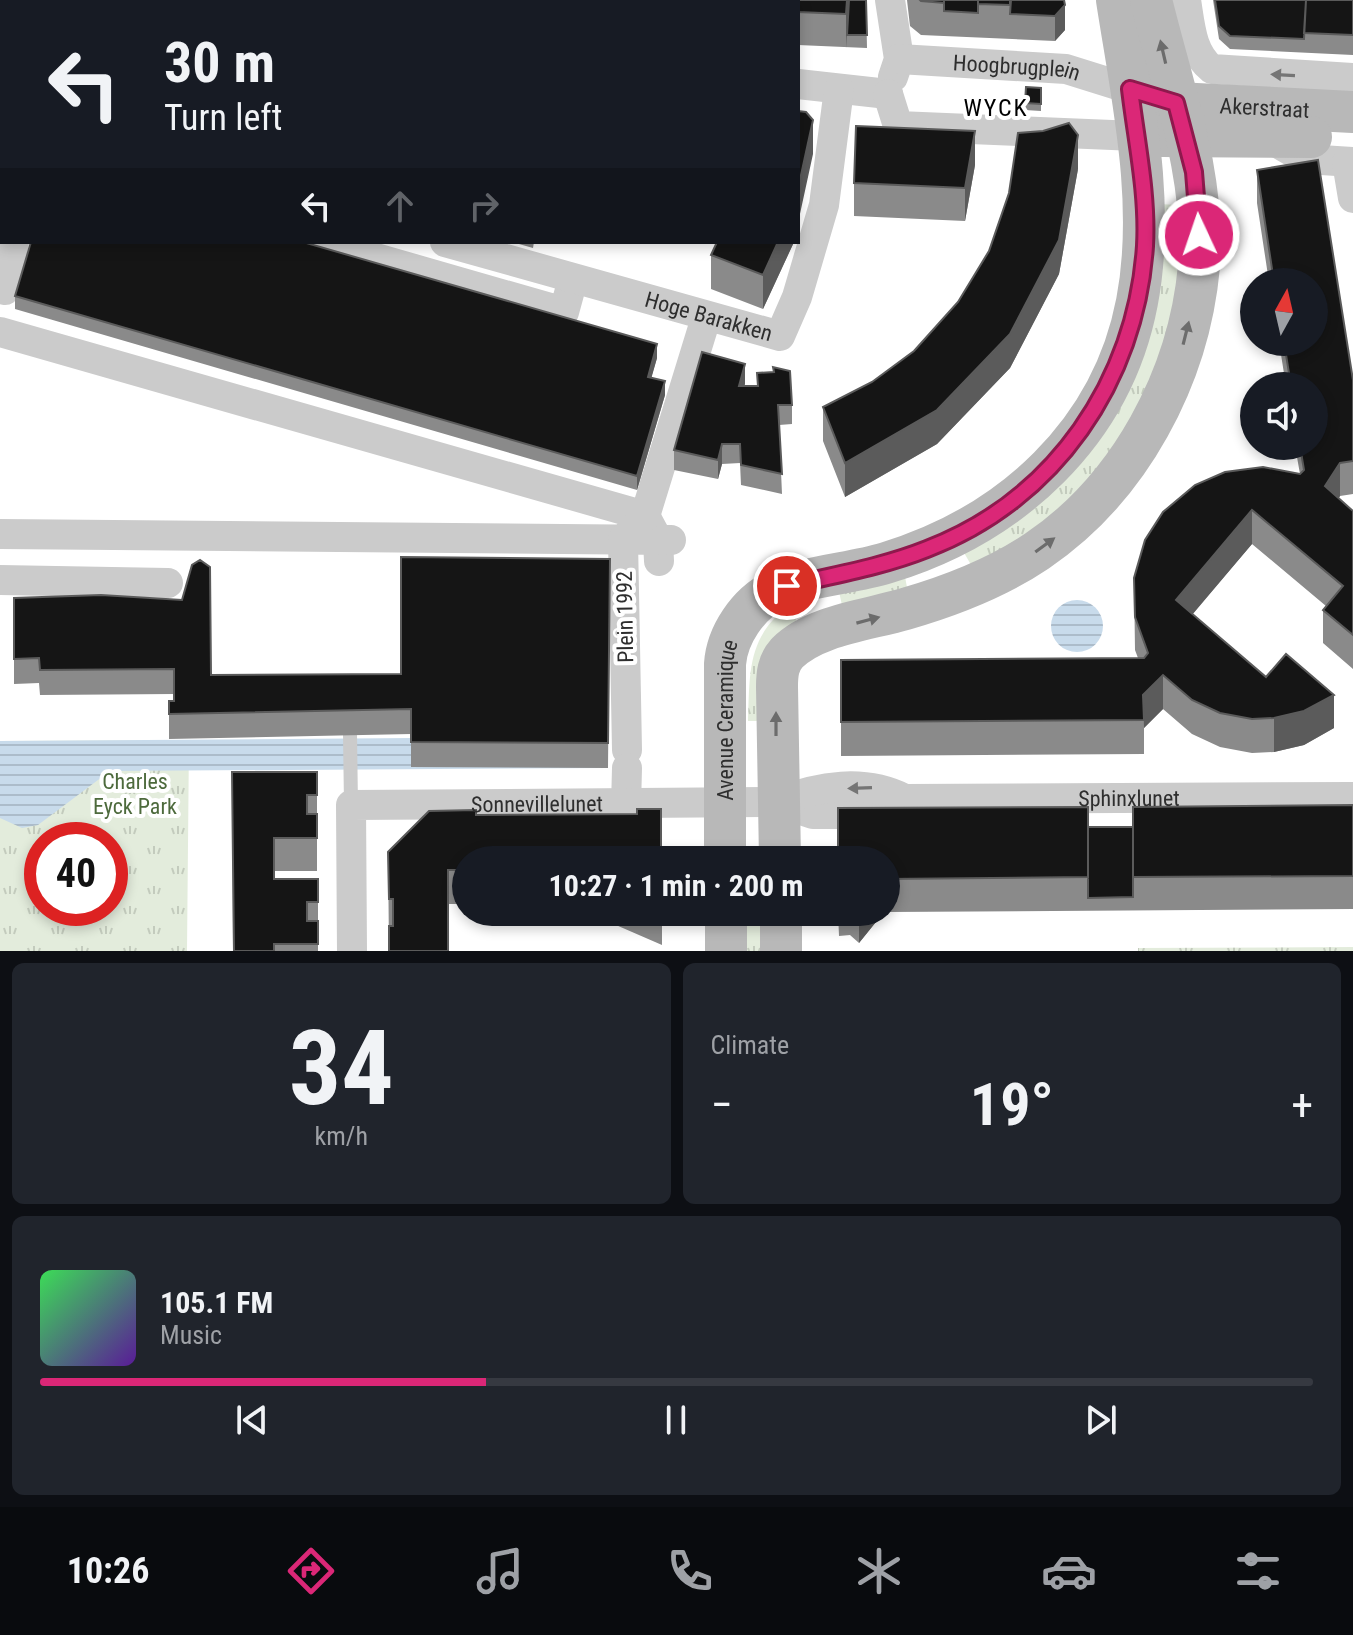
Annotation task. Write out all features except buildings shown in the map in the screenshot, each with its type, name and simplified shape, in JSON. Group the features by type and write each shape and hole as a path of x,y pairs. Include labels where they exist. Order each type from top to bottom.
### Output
{"street":[{"path":"890,0 899,59 888,94 898,126 1136,136 1181,120"},
{"name":"Avenue Ceramique","path":"725,846 725,653 731,637 751,610 771,593 787,586 896,560 930,548 977,525 1046,474 1097,407 1125,345 1141,275 1145,220 1117,0"},
{"name":"Avenue Ceramique","path":"779,846 777,673 786,654 828,630 945,595 1017,563 1076,520 1133,454 1163,401 1185,340 1195,298 1199,265 1198,205 1181,120 1151,0"},
{"name":"Akerstraat","path":"1186,0 1197,50 1212,69 1353,78"},
{"name":"Hoogbrugplein","path":"899,59 1066,69 1130,89"},
{"path":"800,84 888,94"},
{"name":"Hoge Barakken","path":"452,244 774,337 783,332 814,247 824,205 839,89"},
{"path":"1130,89 1181,120"},
{"name":"Akerstraat","path":"1181,120 1353,112"},
{"name":"Akerstraat","path":"1181,120 1351,153"},
{"path":"1351,153 1353,198"},
{"path":"14,244 2,315 657,530"},
{"path":"327,244 564,312 586,283"},
{"path":"657,530 706,318"},
{"path":"0,534 623,540 657,530"},
{"name":"Plein 1992","path":"623,540 626,806"},
{"path":"0,580 168,583"},
{"name":"Sphinxlunet","path":"777,802 813,814 881,814 905,799 1353,797"},
{"name":"Sonnevillelunet","path":"351,805 626,806 777,802"},
{"path":"351,805 352,951"},
{"path":"726,926 726,951"},
{"path":"781,926 781,951"}],"lane":[{"path":"350,734 351,805"}],"green space":[{"path":"1156,204 1180,205 1181,268 1163,350 1129,429 1058,516 974,570 959,544 1065,470"},
{"path":"904,571 908,593 843,610 838,587"},
{"path":"791,604 797,623 761,721 748,721 751,670 759,642 766,629"},
{"name":"Charles Eyck Park","path":"189,740 187,951 0,951 0,741"},
{"path":"738,926 762,926 761,951 738,951"},
{"path":"1353,947 1353,951 1138,951 1138,948"}],"water":[{"path":"1077,600 1095,608 1103,626 1095,644 1077,652 1059,644 1051,626 1059,608"},
{"path":"411,738 608,768 110,771 42,822 24,822 22,828 0,818 0,741"}],"district":[{"name":"WYCK","path":"996,108"}],"route":[{"path":"787,586 911,555 977,525 1006,507 1046,474 1080,433 1110,382 1137,304 1145,220 1130,89 1176,103 1194,172 1199,235"}]}
